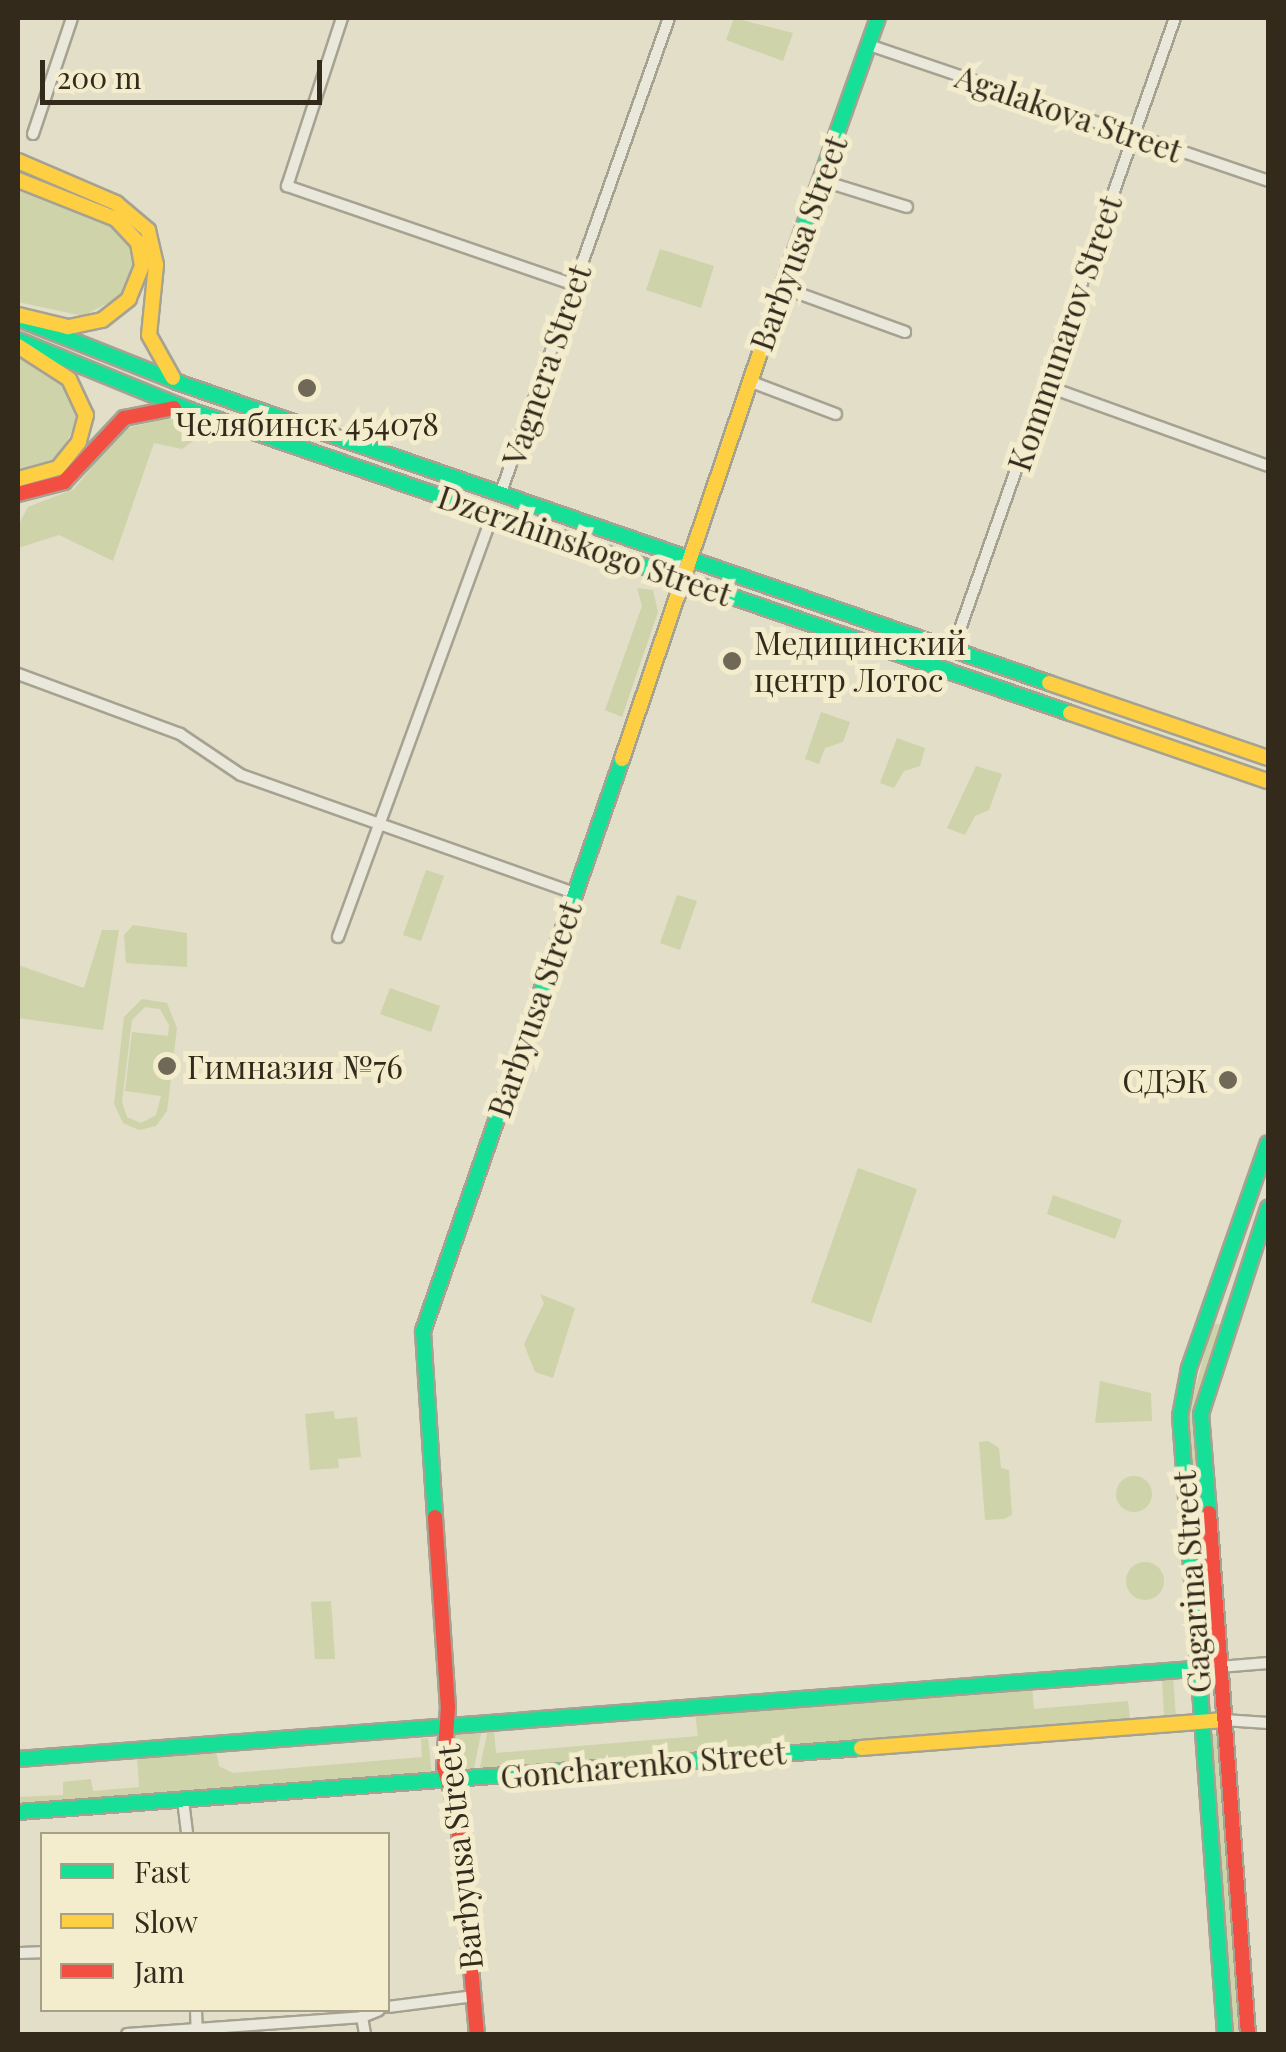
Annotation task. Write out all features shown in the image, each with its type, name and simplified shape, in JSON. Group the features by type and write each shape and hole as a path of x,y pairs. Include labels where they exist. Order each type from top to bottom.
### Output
{"main road":[{"name":"Barbyusa Street","path":"477,2034 450,1780 444,1767 446,1726 422,1339 781,286 878,18"},
{"path":"18,161 116,203 148,230 156,265 149,335 177,382"},
{"path":"18,180 125,225 138,244 142,266 134,294 102,320 68,327 18,317"},
{"name":"Dzerzhinskogo Street","path":"18,317 177,382 1268,758"},
{"path":"18,343 69,378 86,415 79,442 58,468 18,479"},
{"name":"Dzerzhinskogo Street","path":"18,343 187,408 1268,781"},
{"path":"18,494 64,482 124,418 156,407 187,408"},
{"name":"Vagnera Street","path":"493,514 500,495"},
{"path":"944,668 953,649"},
{"path":"1056,707 1063,688"},
{"name":"Gagarina Street","path":"1225,2034 1181,1407 1268,1143"},
{"name":"Gagarina Street","path":"1248,2034 1201,1414 1268,1208"},
{"path":"1237,1232 1258,1240"},
{"name":"Goncharenko Street","path":"18,1759 1220,1667"},
{"name":"Goncharenko Street","path":"18,1812 1224,1720"}],"street":[{"path":"33,134 72,18"},
{"path":"342,18 287,186 574,285"},
{"name":"Vagnera Street","path":"500,495 669,18"},
{"name":"Kommunarov Street","path":"953,649 1175,18"},
{"name":"Agalakova Street","path":"869,46 1268,182"},
{"path":"820,180 906,208"},
{"path":"781,286 905,332"},
{"path":"749,381 836,414"},
{"path":"1046,386 1268,466"},
{"name":"Vagnera Street","path":"338,936 493,514"},
{"path":"18,674 180,734 241,775 574,893"},
{"name":"Goncharenko Street","path":"1220,1667 1268,1663"},
{"name":"Goncharenko Street","path":"1224,1720 1268,1723"},
{"path":"182,1800 187,1832"},
{"path":"390,2007 474,1996"},
{"path":"127,2034 281,2029 374,2012"},
{"path":"362,2017 366,2034"}],"green space":[{"path":"734,18 793,33 783,61 726,40"},
{"path":"18,187 109,222 130,241 136,269 125,294 83,316 18,302"},
{"path":"660,249 714,266 701,308 646,290"},
{"path":"18,356 69,389 80,416 56,462 18,472"},
{"path":"169,418 206,431 182,449 154,443 113,561 59,535 18,548 18,526 28,507 74,489 123,429"},
{"path":"637,588 653,590 658,612 622,717 605,710 642,606"},
{"path":"821,712 850,722 843,742 825,748 819,764 805,759"},
{"path":"897,738 925,748 920,766 904,771 894,788 880,783"},
{"path":"976,766 1002,774 989,810 975,816 965,835 947,828"},
{"path":"426,870 444,876 421,941 403,935"},
{"path":"677,895 697,901 680,950 660,943"},
{"path":"133,925 187,933 187,967 126,963 124,935"},
{"path":"102,930 119,930 103,1030 18,1018 18,965 84,988"},
{"path":"390,988 440,1006 431,1032 380,1014"},
{"path":"142,999 167,1003 177,1028 167,1111 156,1126 139,1130 123,1123 114,1104 124,1017","holes":["145,1007 160,1009 169,1025 168,1036 132,1032 125,1091 161,1096 156,1115 141,1123 127,1117 122,1102 132,1020"]},
{"path":"858,1168 917,1189 871,1323 811,1302"},
{"path":"1053,1195 1122,1220 1115,1239 1047,1214"},
{"path":"540,1294 575,1308 553,1378 535,1372 524,1344 544,1303"},
{"path":"1212,1324 1221,1324 1194,1419 1212,1653 1203,1654 1187,1420"},
{"path":"1100,1381 1151,1393 1152,1421 1095,1423"},
{"path":"334,1411 335,1419 357,1417 361,1457 338,1459 339,1468 310,1470 305,1414"},
{"path":"988,1441 999,1448 1001,1468 1009,1470 1012,1515 1004,1519 985,1520 979,1442"},
{"path":"1134,1476 1147,1481 1152,1494 1147,1507 1134,1512 1121,1507 1116,1494 1121,1481"},
{"path":"1145,1562 1158,1568 1164,1581 1158,1594 1145,1600 1132,1594 1126,1581 1132,1568"},
{"path":"331,1601 335,1659 315,1659 311,1602"},
{"path":"1173,1675 1176,1718 479,1772 488,1729 550,1723 494,1730 496,1753 698,1736 695,1714 560,1722 1032,1687 1034,1709 1128,1701 1130,1719 1164,1716 1162,1677"},
{"path":"482,1729 473,1773 456,1773 451,1734"},
{"path":"1209,1734 1218,1734 1241,2034 1232,2034"},
{"path":"428,1738 432,1775 18,1807 18,1797 63,1795 63,1782 91,1779 93,1791 139,1787 137,1757 216,1750 219,1766 233,1773 422,1757 421,1739"}],"traffic: fast":[{"path":"786,276 878,18"},
{"path":"24,321 177,382 1049,683"},
{"path":"18,340 187,409 1070,713"},
{"path":"435,1517 423,1331 622,759"},
{"path":"1225,2034 1180,1416 1189,1368 1268,1143"},
{"path":"1209,1513 1201,1414 1268,1208"},
{"path":"18,1759 1219,1667"},
{"path":"18,1812 861,1748"}],"traffic: slow":[{"path":"18,161 116,203 148,230 156,265 149,335 173,378"},
{"path":"18,180 116,219 138,243 142,266 129,299 102,320 68,327 18,315"},
{"path":"622,759 786,276"},
{"path":"18,346 69,379 86,415 79,442 58,468 18,479"},
{"path":"1049,683 1268,758"},
{"path":"1070,713 1268,781"},
{"path":"861,1748 1224,1720"}],"traffic: jam":[{"path":"18,494 64,482 124,418 174,408"},
{"path":"1209,1513 1248,2034"},
{"path":"435,1517 448,1707 444,1767 457,1811 477,2034"}],"place":[{"name":"Челябинск 454078","path":"307,388"},
{"name":"Медицинский центр Лотос","path":"732,661"},
{"name":"Гимназия №76","path":"167,1066"},
{"name":"СДЭК","path":"1228,1080"}]}
